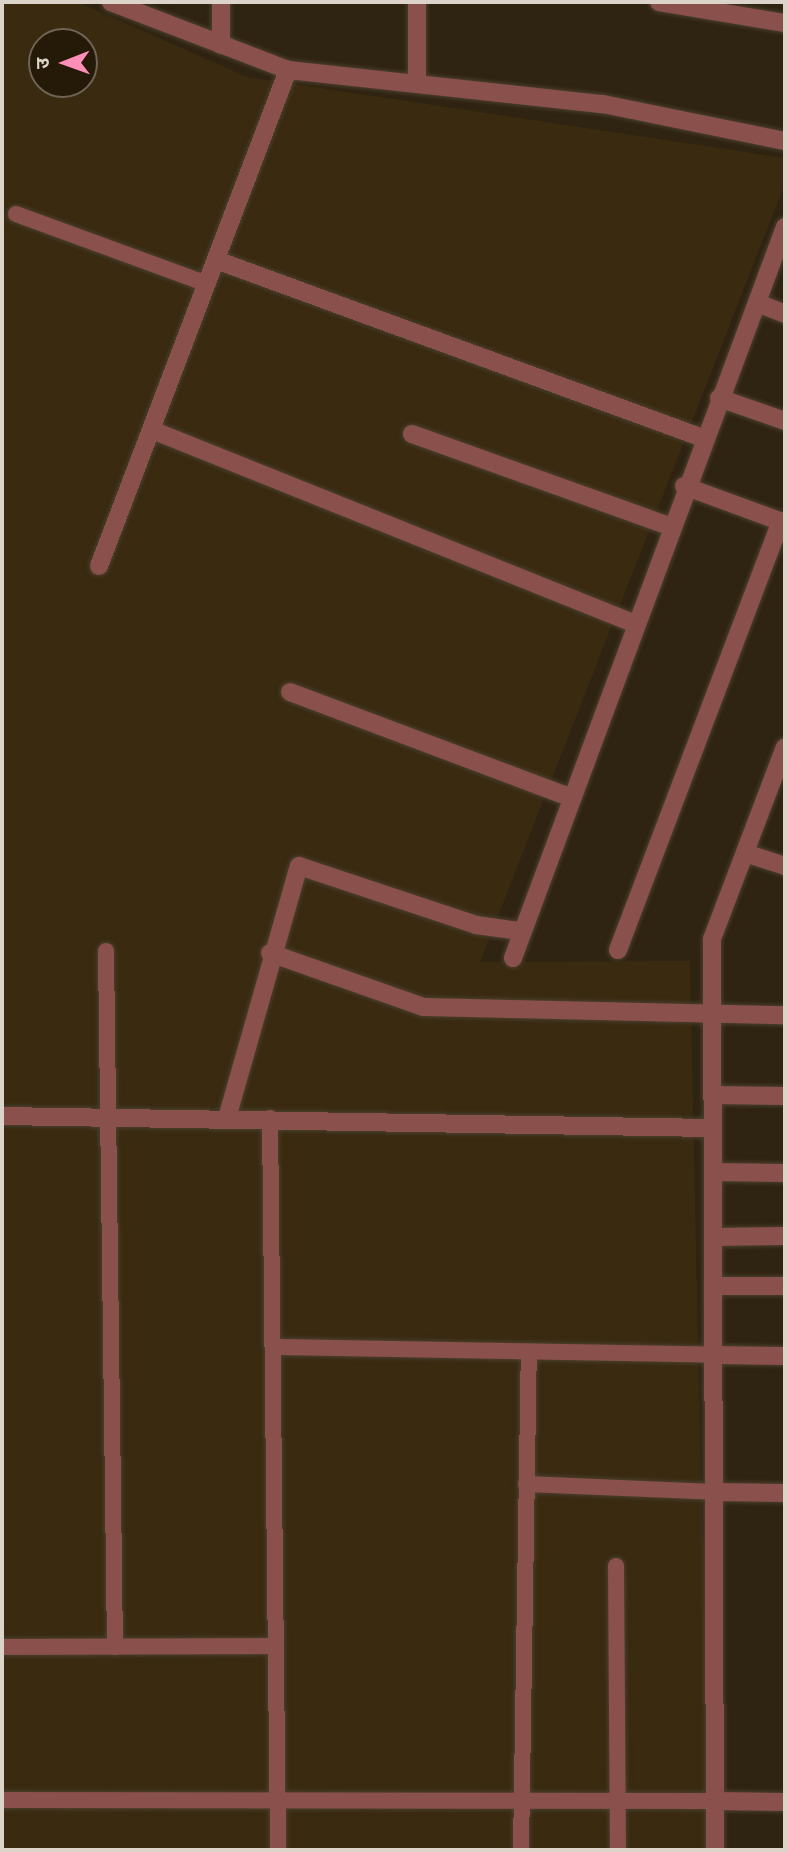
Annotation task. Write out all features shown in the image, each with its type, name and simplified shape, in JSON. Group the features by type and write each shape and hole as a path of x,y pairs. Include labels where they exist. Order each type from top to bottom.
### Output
{"street":[{"path":"111,2 289,70 603,104 785,141"},
{"path":"220,45 221,2"},
{"path":"416,2 417,84"},
{"path":"659,2 737,8 785,23"},
{"path":"99,566 289,70"},
{"path":"513,958 519,931 684,486 757,303 780,258 785,227"},
{"path":"216,260 703,438"},
{"path":"757,303 785,314"},
{"path":"719,398 785,421"},
{"path":"152,430 633,623"},
{"path":"412,434 669,526"},
{"path":"618,950 783,522 684,486"},
{"path":"290,692 569,797"},
{"path":"715,1850 712,940 780,780 785,747"},
{"path":"748,854 785,866"},
{"path":"227,1118 270,953 303,864 476,925 519,931"},
{"path":"270,953 423,1007 712,1016 785,1015"},
{"path":"712,1095 785,1096"},
{"path":"2,1116 270,1118 712,1128"},
{"path":"713,1171 785,1173"},
{"path":"713,1237 785,1236"},
{"path":"713,1286 785,1286"},
{"path":"714,1355 785,1356"},
{"path":"714,1492 785,1493"},
{"path":"715,1801 785,1802"}],"lane":[{"path":"16,214 207,284"},
{"path":"106,951 115,1647"},
{"path":"270,1118 278,1850"},
{"path":"273,1347 714,1355"},
{"path":"521,1850 529,1352"},
{"path":"526,1484 714,1492"},
{"path":"616,1566 618,1850"},
{"path":"2,1647 276,1646"},
{"path":"2,1800 715,1801"}],"shaded area":[{"path":"2,2 78,2 247,77 785,158 785,184 480,962 690,961 709,1850 2,1850"}]}
